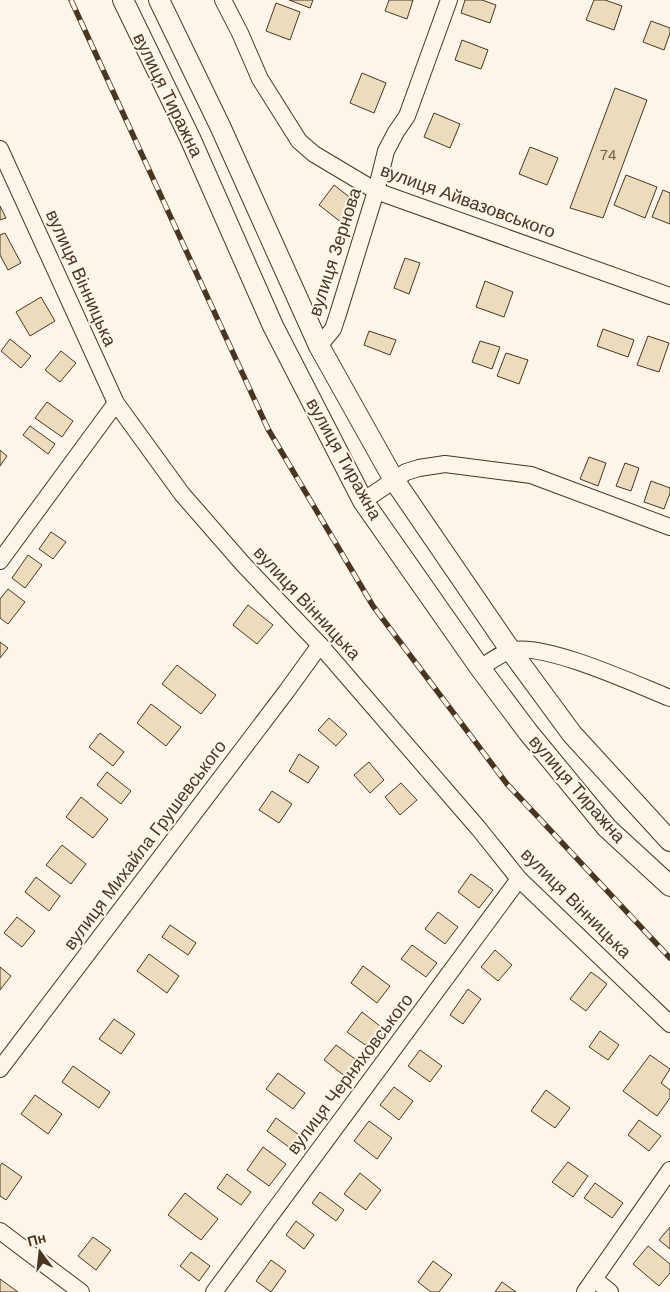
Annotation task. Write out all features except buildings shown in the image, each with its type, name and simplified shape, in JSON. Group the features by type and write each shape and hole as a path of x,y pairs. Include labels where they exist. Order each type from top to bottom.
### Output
{"main road":[{"name":"вулиця Тиражна","path":"123,0 190,138 273,326 363,501 480,668 528,732 607,828 670,886"},
{"name":"вулиця Тиражна","path":"159,0 220,126 319,346 394,480 511,651 572,734 670,841"}],"street":[{"name":"вулиця Айвазовського","path":"223,0 260,79 299,141 314,154 376,190 670,296"},
{"name":"вулиця Зернова","path":"319,346 332,328 338,314 386,151 407,116 449,0"},
{"name":"вулиця Вінницька","path":"0,149 116,403 182,494 243,564 320,645 479,829 519,879 670,1024"},
{"path":"0,560 116,403"},
{"path":"363,501 406,472 445,464 531,475 670,527"},
{"name":"вулиця Михайла Грушевського","path":"0,1069 320,645"},
{"path":"480,668 511,651 525,649 540,651 670,698"},
{"name":"вулиця Черняховського","path":"214,1292 519,879"},
{"path":"610,1292 590,1286 670,1170"},
{"path":"0,1231 81,1292"}],"railway":[{"path":"71,0 268,429 373,606 507,784 670,958"}]}
